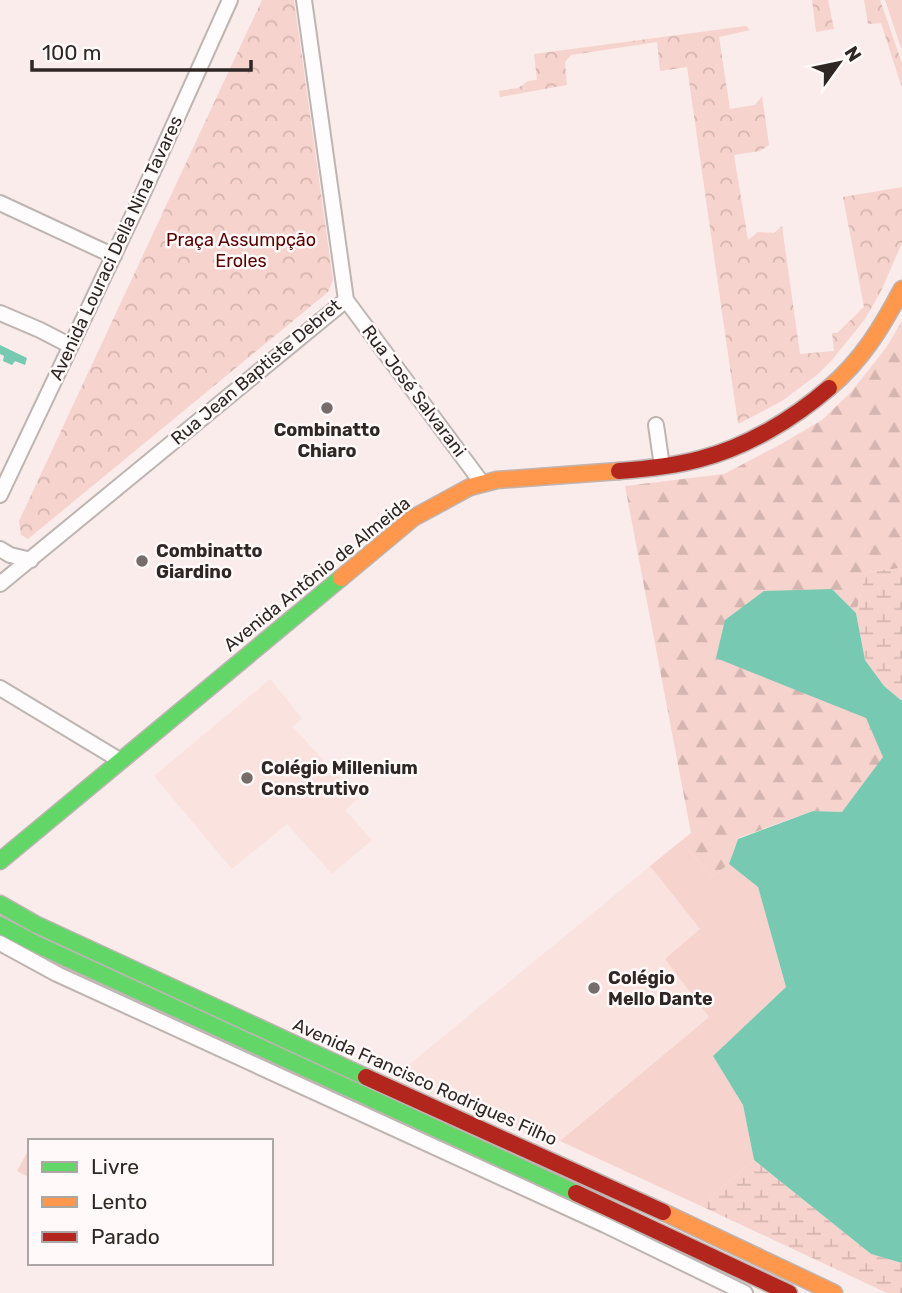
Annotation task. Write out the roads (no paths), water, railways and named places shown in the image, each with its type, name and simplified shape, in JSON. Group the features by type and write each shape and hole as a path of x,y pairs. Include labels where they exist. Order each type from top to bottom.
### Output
{"main road":[{"name":"Avenida Antônio de Almeida","path":"0,861 413,518 461,491 482,483 684,464 727,451 801,409 835,383 876,337 902,289"},
{"name":"Avenida Francisco Rodrigues Filho","path":"0,904 35,924 388,1088 599,1182 834,1293"},
{"name":"Avenida Francisco Rodrigues Filho","path":"0,925 789,1293"}],"street":[{"name":"Avenida Louraci Della Nina Tavares","path":"0,495 114,256 230,0"},
{"name":"Rua Jean Baptiste Debret","path":"0,584 345,300 304,0"},
{"path":"0,203 114,256"},
{"name":"Rua José Salvarani","path":"345,300 482,483"},
{"path":"0,313 71,346"},
{"path":"656,425 662,466"},
{"path":"0,549 10,555 31,560"},
{"path":"0,688 121,761"},
{"path":"0,943 57,974 605,1225 745,1293"}],"place":[{"name":"Combinatto Chiaro","path":"327,408"},
{"name":"Combinatto Giardino","path":"142,561"},
{"name":"Colégio Millenium Construtivo","path":"247,778"},
{"name":"Colégio Mello Dante","path":"594,988"}],"park label":[{"name":"Praça Assumpção Eroles","path":"241,250"}]}
